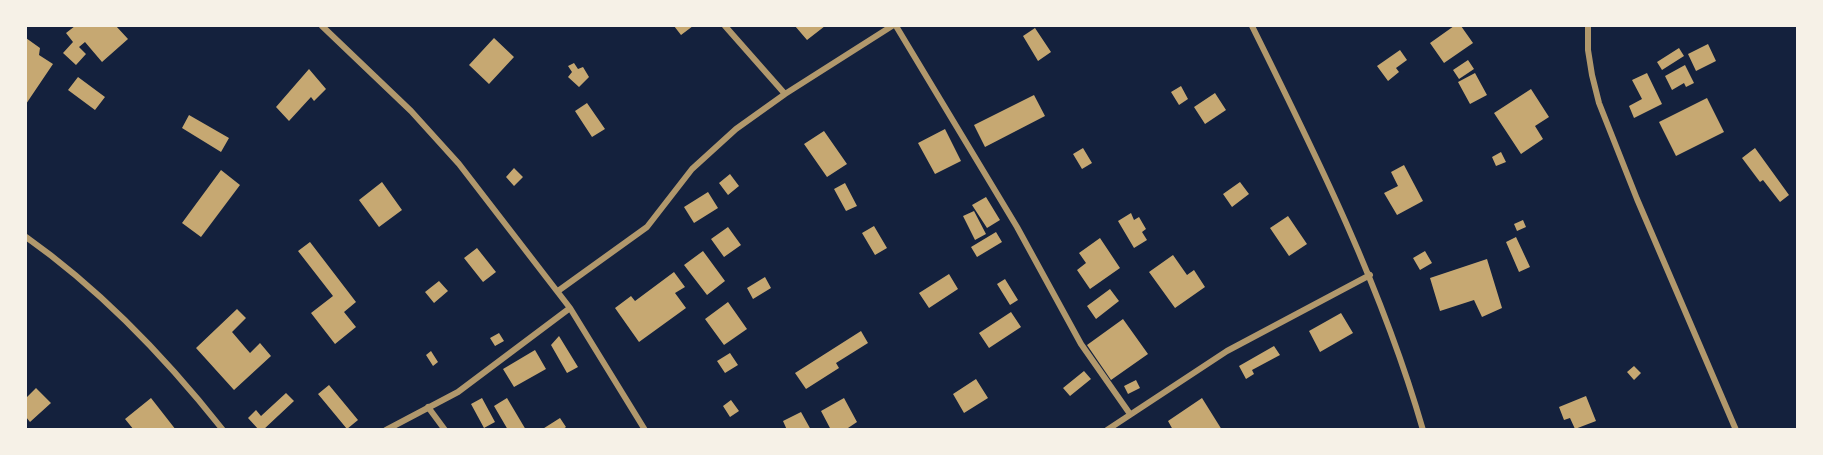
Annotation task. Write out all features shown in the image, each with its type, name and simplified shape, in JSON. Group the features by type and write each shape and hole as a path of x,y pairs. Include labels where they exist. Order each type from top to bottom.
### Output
{"street":[{"path":"322,26 411,111 459,164 570,308 645,429"},
{"path":"725,26 785,94"},
{"path":"558,291 647,227 692,169 715,147 785,94 894,26 1017,227 1081,344 1130,414"},
{"path":"1252,26 1321,166 1370,275 1400,353 1423,429"},
{"path":"1588,26 1588,50 1599,104 1637,199 1736,429"},
{"path":"26,237 80,280 149,344 223,429"},
{"path":"1107,429 1227,351 1370,275"},
{"path":"386,429 458,392 570,308"},
{"path":"428,406 445,429"}],"building":[{"path":"75,26 116,26 128,39 102,62 85,42 79,47 86,54 76,65 63,53 73,42 66,33"},
{"path":"674,26 693,26 681,35"},
{"path":"795,26 825,26 807,40"},
{"path":"1454,26 1461,26 1473,43 1444,63 1430,43"},
{"path":"1035,28 1051,52 1038,61 1023,36"},
{"path":"26,38 40,48 39,55 53,64 26,104"},
{"path":"494,38 514,57 489,84 469,65"},
{"path":"1708,44 1716,61 1696,71 1688,54"},
{"path":"1679,48 1684,56 1662,70 1657,62"},
{"path":"1400,50 1407,60 1396,68 1399,72 1388,81 1377,66"},
{"path":"1468,60 1474,69 1459,79 1453,70"},
{"path":"574,63 578,69 583,67 589,77 579,87 568,77 572,72 568,66"},
{"path":"1685,65 1694,83 1686,87 1684,83 1672,90 1665,76"},
{"path":"309,69 326,89 314,101 311,97 289,121 276,107"},
{"path":"1475,73 1487,95 1470,104 1458,82"},
{"path":"1647,73 1662,104 1634,118 1629,106 1642,99 1632,80"},
{"path":"78,77 105,97 95,110 68,90"},
{"path":"1181,86 1188,99 1179,105 1171,92"},
{"path":"1531,89 1549,117 1535,126 1543,139 1521,154 1494,113"},
{"path":"1215,93 1226,110 1205,124 1194,107"},
{"path":"1034,95 1045,116 985,147 974,125"},
{"path":"1707,98 1724,132 1676,156 1659,122"},
{"path":"587,103 605,129 592,137 575,111"},
{"path":"189,115 229,138 221,152 182,128"},
{"path":"945,129 961,161 935,174 918,143"},
{"path":"824,131 847,164 827,177 804,144"},
{"path":"1083,148 1092,163 1082,169 1073,154"},
{"path":"1755,148 1789,195 1780,202 1763,180 1760,182 1742,158"},
{"path":"1501,152 1506,162 1496,166 1492,157"},
{"path":"1404,165 1423,201 1397,215 1384,193 1398,186 1391,172"},
{"path":"514,168 523,177 514,186 506,177"},
{"path":"221,170 240,185 201,237 182,223"},
{"path":"730,174 739,186 728,195 719,183"},
{"path":"382,182 402,210 379,227 359,200"},
{"path":"1240,182 1249,194 1232,207 1223,194"},
{"path":"845,183 857,206 846,211 834,189"},
{"path":"708,192 718,208 694,223 684,207"},
{"path":"986,197 1000,220 987,228 972,205"},
{"path":"974,211 986,234 975,240 963,216"},
{"path":"1131,213 1134,220 1139,217 1146,229 1142,232 1147,240 1134,248 1118,221"},
{"path":"1288,216 1307,244 1289,256 1270,228"},
{"path":"1523,220 1526,227 1517,231 1514,224"},
{"path":"874,226 887,248 875,255 862,233"},
{"path":"728,227 741,245 724,257 711,239"},
{"path":"996,232 1002,242 977,257 971,247"},
{"path":"1516,237 1530,267 1519,272 1506,242"},
{"path":"1100,238 1120,268 1090,289 1077,270 1086,263 1079,253"},
{"path":"310,242 356,302 344,312 356,327 335,344 311,313 333,296 298,251"},
{"path":"477,248 496,272 483,282 464,258"},
{"path":"703,251 725,281 707,295 684,265"},
{"path":"1425,251 1432,263 1420,270 1413,258"},
{"path":"1173,255 1187,275 1194,270 1205,287 1175,308 1149,272"},
{"path":"1487,259 1502,308 1482,317 1474,300 1440,311 1430,278"},
{"path":"674,272 685,287 675,293 686,308 639,342 615,308 631,296 635,301"},
{"path":"949,274 958,289 929,308 919,293"},
{"path":"765,277 771,288 753,299 747,288"},
{"path":"1005,279 1018,300 1010,305 997,284"},
{"path":"439,281 448,291 434,303 425,292"},
{"path":"1110,289 1119,301 1096,319 1087,306"},
{"path":"728,302 747,329 724,345 705,319"},
{"path":"237,309 246,318 232,332 250,353 260,343 271,356 234,390 196,348"},
{"path":"1011,312 1021,327 989,348 979,333"},
{"path":"1341,313 1353,333 1320,352 1309,331"},
{"path":"1123,319 1148,354 1111,380 1087,345"},
{"path":"861,331 868,343 836,363 839,368 806,389 795,373"},
{"path":"499,333 504,341 495,346 490,338"},
{"path":"559,336 578,367 567,373 551,345"},
{"path":"1274,346 1280,355 1252,370 1254,374 1246,379 1239,366"},
{"path":"535,350 546,369 514,387 503,369"},
{"path":"431,351 438,362 433,366 426,355"},
{"path":"730,353 738,365 725,373 717,361"},
{"path":"1634,366 1641,373 1634,380 1627,372"},
{"path":"1084,371 1091,379 1070,396 1063,388"},
{"path":"976,379 988,398 964,413 953,394"},
{"path":"1136,380 1140,388 1128,394 1124,386"},
{"path":"329,385 358,420 347,429 318,394"},
{"path":"36,388 51,403 30,422 26,417 26,398"},
{"path":"286,393 294,401 263,430 259,430 248,418 256,410 261,416"},
{"path":"1586,396 1596,421 1575,429 1570,418 1564,420 1559,407"},
{"path":"151,398 176,430 134,430 125,419"},
{"path":"482,398 495,422 484,428 471,404"},
{"path":"507,398 526,430 508,430 494,406"},
{"path":"844,398 857,422 845,430 831,430 821,411"},
{"path":"1202,398 1222,430 1173,430 1168,421"},
{"path":"731,400 739,411 730,417 723,406"},
{"path":"801,412 811,430 787,430 783,421"},
{"path":"560,418 566,427 562,430 541,430"}]}
